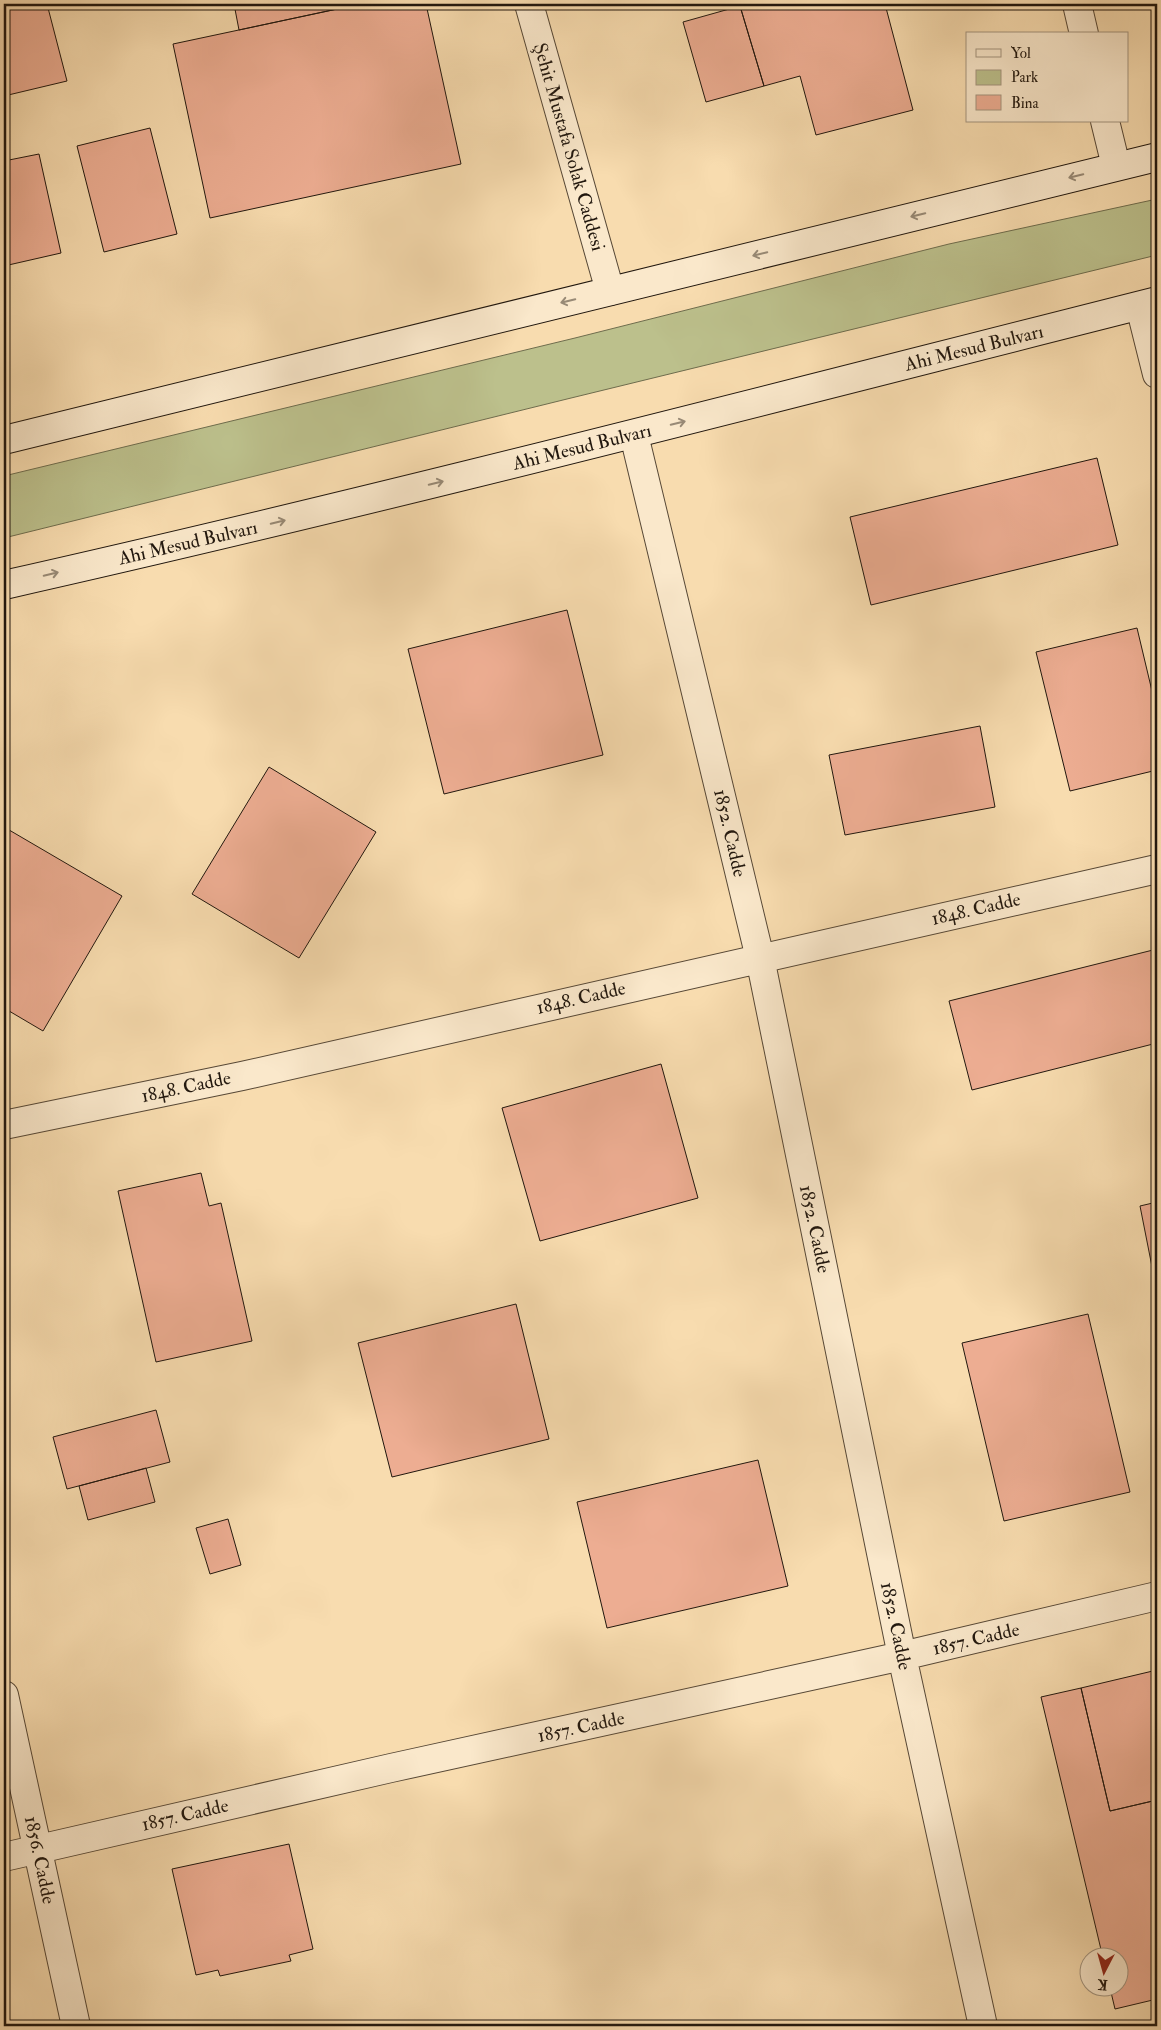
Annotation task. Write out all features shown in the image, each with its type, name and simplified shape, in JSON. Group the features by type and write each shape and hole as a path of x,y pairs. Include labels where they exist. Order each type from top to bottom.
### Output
{"street":[{"name":"Şehit Mustafa Solak Caddesi","path":"529,4 610,291"},
{"path":"1077,4 1084,32"},
{"path":"1105,122 1116,166"},
{"path":"4,440 280,374 1157,157"},
{"path":"1149,304 1157,374"},
{"name":"Ahi Mesud Bulvarı","path":"4,585 214,537 634,435 1149,304"},
{"name":"1852. Cadde","path":"634,435 760,958 902,1656 983,2026"},
{"name":"1848. Cadde","path":"4,1125 242,1076 1157,869"},
{"name":"1857. Cadde","path":"4,1857 391,1768 902,1656 1157,1596"},
{"name":"1856. Cadde","path":"4,1695 76,2026"}],"green space":[{"path":"1157,199 1157,255 4,538 4,476 575,338 949,244"}],"building":[{"path":"4,4 47,4 67,81 4,96"},
{"path":"234,4 360,4 239,30"},
{"path":"361,4 426,4 461,164 210,218 173,44"},
{"path":"748,4 885,4 913,110 816,135 800,76 764,86 740,6"},
{"path":"740,6 764,86 706,102 683,22"},
{"path":"150,128 177,234 104,252 77,146"},
{"path":"39,154 61,253 4,266 4,161"},
{"path":"1097,458 1118,545 871,605 850,517"},
{"path":"567,610 603,755 444,794 408,649"},
{"path":"1137,628 1157,712 1157,770 1070,791 1036,652"},
{"path":"980,726 995,807 845,835 829,755"},
{"path":"269,767 376,832 299,958 192,894"},
{"path":"4,827 122,896 43,1031 4,1008"},
{"path":"1157,949 1157,1043 972,1090 949,1001"},
{"path":"661,1064 698,1198 540,1241 502,1108"},
{"path":"201,1173 209,1206 221,1203 252,1341 156,1362 118,1191"},
{"path":"1157,1202 1157,1292 1140,1206"},
{"path":"516,1304 549,1439 392,1477 358,1343"},
{"path":"1088,1314 1130,1492 1004,1521 962,1343"},
{"path":"156,1410 170,1462 67,1489 53,1437"},
{"path":"758,1460 788,1586 607,1628 577,1502"},
{"path":"146,1468 155,1502 88,1520 79,1486"},
{"path":"228,1519 241,1565 210,1574 196,1528"},
{"path":"1157,1670 1157,1800 1110,1811 1081,1688"},
{"path":"1081,1688 1110,1811 1157,1800 1157,1999 1115,2009 1112,1998 1128,1998 1128,1948 1101,1948 1041,1697"},
{"path":"289,1844 313,1949 289,1955 291,1961 220,1976 218,1970 196,1975 172,1869"},
{"path":"4,1996 11,2026 4,2026"}]}
